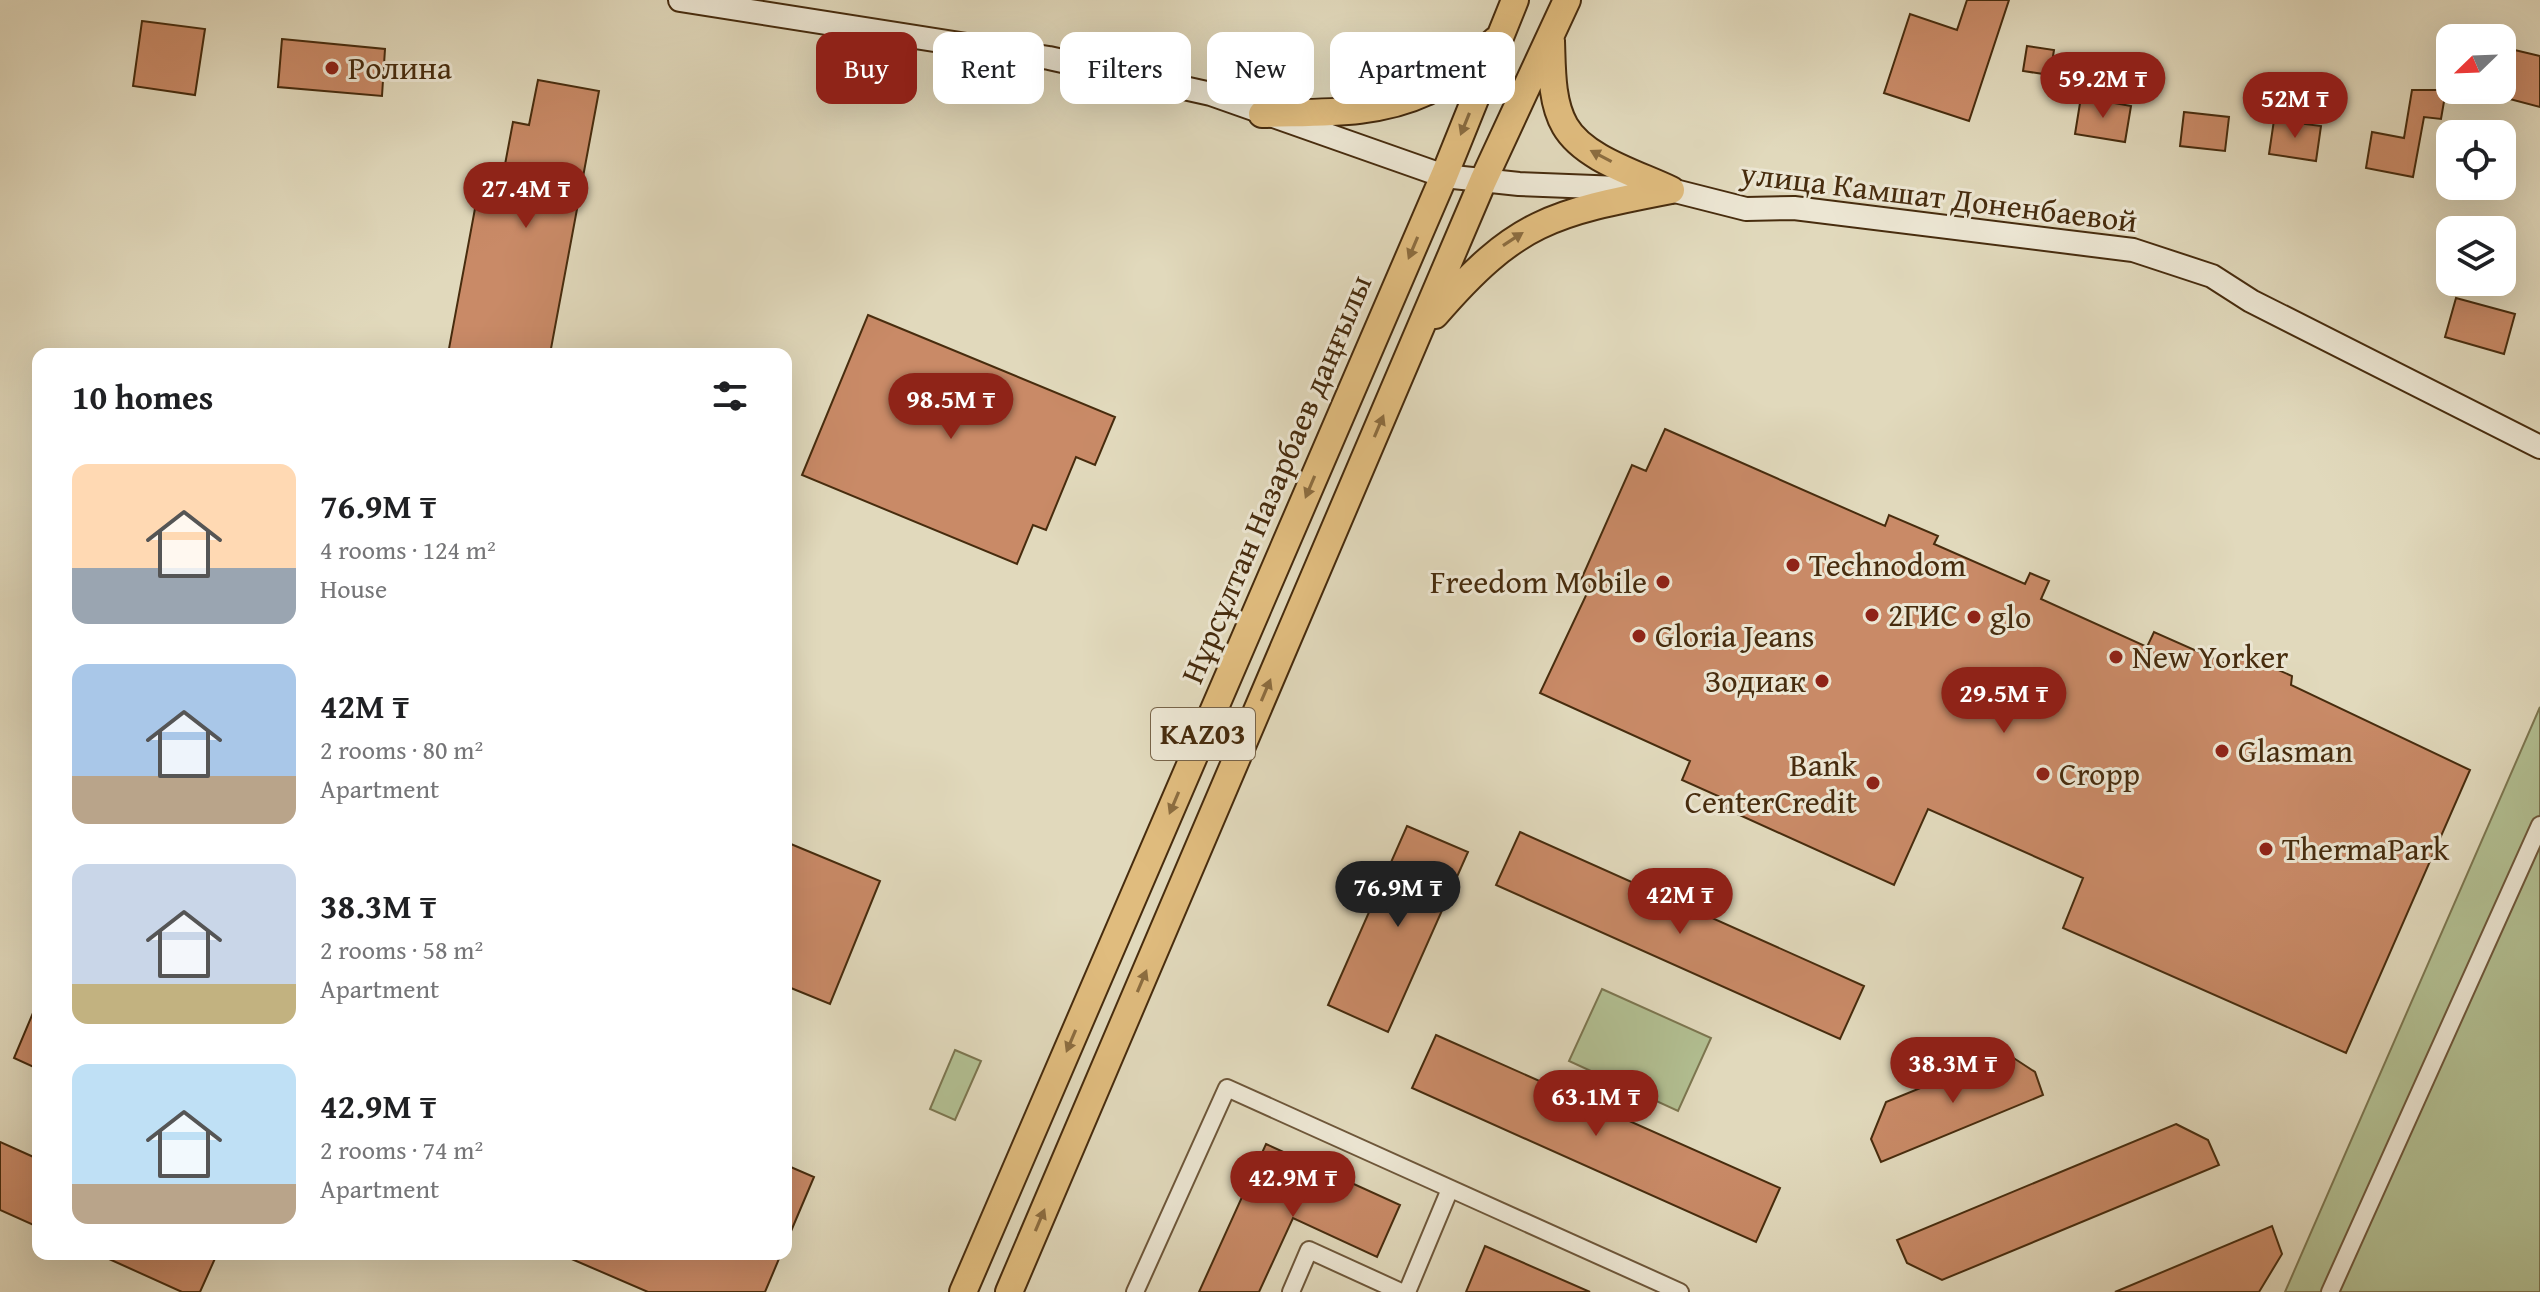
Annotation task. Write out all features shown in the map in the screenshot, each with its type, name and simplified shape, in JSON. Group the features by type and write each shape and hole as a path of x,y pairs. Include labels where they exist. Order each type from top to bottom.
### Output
{"main road":[{"name":"Нұрсұлтан Назарбаев даңғылы","path":"1502,32 1515,0"},
{"name":"KАZ03","path":"1009,1292 1483,181 1567,0"},
{"path":"1551,36 1553,87 1564,126 1593,152 1671,190"},
{"path":"1262,114 1352,111 1390,104"},
{"name":"Нұрсұлтан Назарбаев даңғылы","path":"963,1292 1473,104"},
{"path":"1419,334 1471,273 1514,237 1579,208 1671,190"}],"street":[{"name":"улица Камшат Доненбаевой","path":"680,0 1049,58 1211,94 1444,176 1483,181 1671,190 1746,209 1794,208 2133,250 2212,276 2251,301 2540,447"},
{"path":"2330,1292 2540,825"},
{"path":"1135,1292 1227,1088 1680,1292"},
{"path":"1407,1292 1450,1189"},
{"path":"1291,1292 1309,1250 1401,1292"}],"green space":[{"path":"2540,707 2540,1292 2285,1292"},
{"path":"1602,989 1711,1038 1678,1111 1569,1061"},
{"path":"955,1050 981,1061 955,1120 930,1109"}],"building":[{"path":"1967,0 2009,0 1969,121 1884,93 1910,14 1957,30"},
{"path":"142,21 205,29 195,95 133,86"},
{"name":"Ролина","path":"282,39 385,49 382,96 278,87"},
{"path":"2027,46 2054,50 2050,75 2023,71"},
{"path":"2516,50 2540,56 2540,107 2516,101"},
{"path":"538,80 599,91 551,348 449,348 479,187 500,191 513,122 529,125"},
{"path":"2412,90 2436,90 2436,104 2444,104 2441,119 2424,117 2413,177 2366,168 2372,132 2404,138"},
{"path":"2081,97 2131,106 2125,142 2075,134"},
{"path":"2184,112 2229,117 2225,151 2180,146"},
{"path":"2274,120 2321,126 2316,161 2269,154"},
{"path":"2456,298 2515,314 2504,354 2445,337"},
{"path":"868,315 1115,417 1095,465 1076,457 1046,530 1033,525 1017,564 802,475"},
{"path":"1665,429 1885,526 1889,515 1938,536 1934,544 2025,584 2030,573 2049,581 2041,599 2147,647 2154,632 2235,668 2242,654 2292,676 2291,685 2470,770 2346,1053 2063,928 2083,878 1928,809 1894,885 1724,808 1727,800 1682,780 1690,761 1540,693 1590,587 1580,582 1632,465 1646,471"},
{"path":"1407,826 1468,852 1388,1032 1328,1005"},
{"path":"1520,832 1864,986 1840,1039 1496,885"},
{"path":"792,844 880,881 830,1004 792,988"},
{"path":"32,1015 32,1066 14,1058"},
{"path":"1436,1035 1780,1188 1756,1242 1412,1088"},
{"path":"2006,1053 2035,1072 2043,1095 1881,1162 1871,1139 1886,1102"},
{"path":"2176,1124 2208,1140 2219,1165 1942,1280 1907,1263 1897,1240"},
{"path":"0,1142 32,1156 32,1224 0,1210"},
{"path":"1266,1144 1400,1205 1377,1257 1293,1218 1259,1292 1199,1292"},
{"path":"792,1168 814,1177 792,1229"},
{"path":"2272,1226 2282,1254 2259,1292 2115,1292"},
{"path":"1485,1246 1590,1292 1466,1292"},
{"path":"111,1260 214,1260 200,1292 182,1292"},
{"path":"574,1260 778,1260 765,1292 648,1292"}],"place":[{"name":"Ролина","path":"332,68"},
{"name":"Technodom","path":"1793,565"},
{"name":"Freedom Mobile","path":"1663,582"},
{"name":"2ГИС","path":"1872,615"},
{"name":"glo","path":"1974,617"},
{"name":"Gloria Jeans","path":"1639,636"},
{"name":"New Yorker","path":"2116,657"},
{"name":"Зодиак","path":"1822,681"},
{"name":"Glasman","path":"2222,751"},
{"name":"Cropp","path":"2043,774"},
{"name":"Bank CenterCredit","path":"1873,783"},
{"name":"ThermaPark","path":"2266,849"}]}
